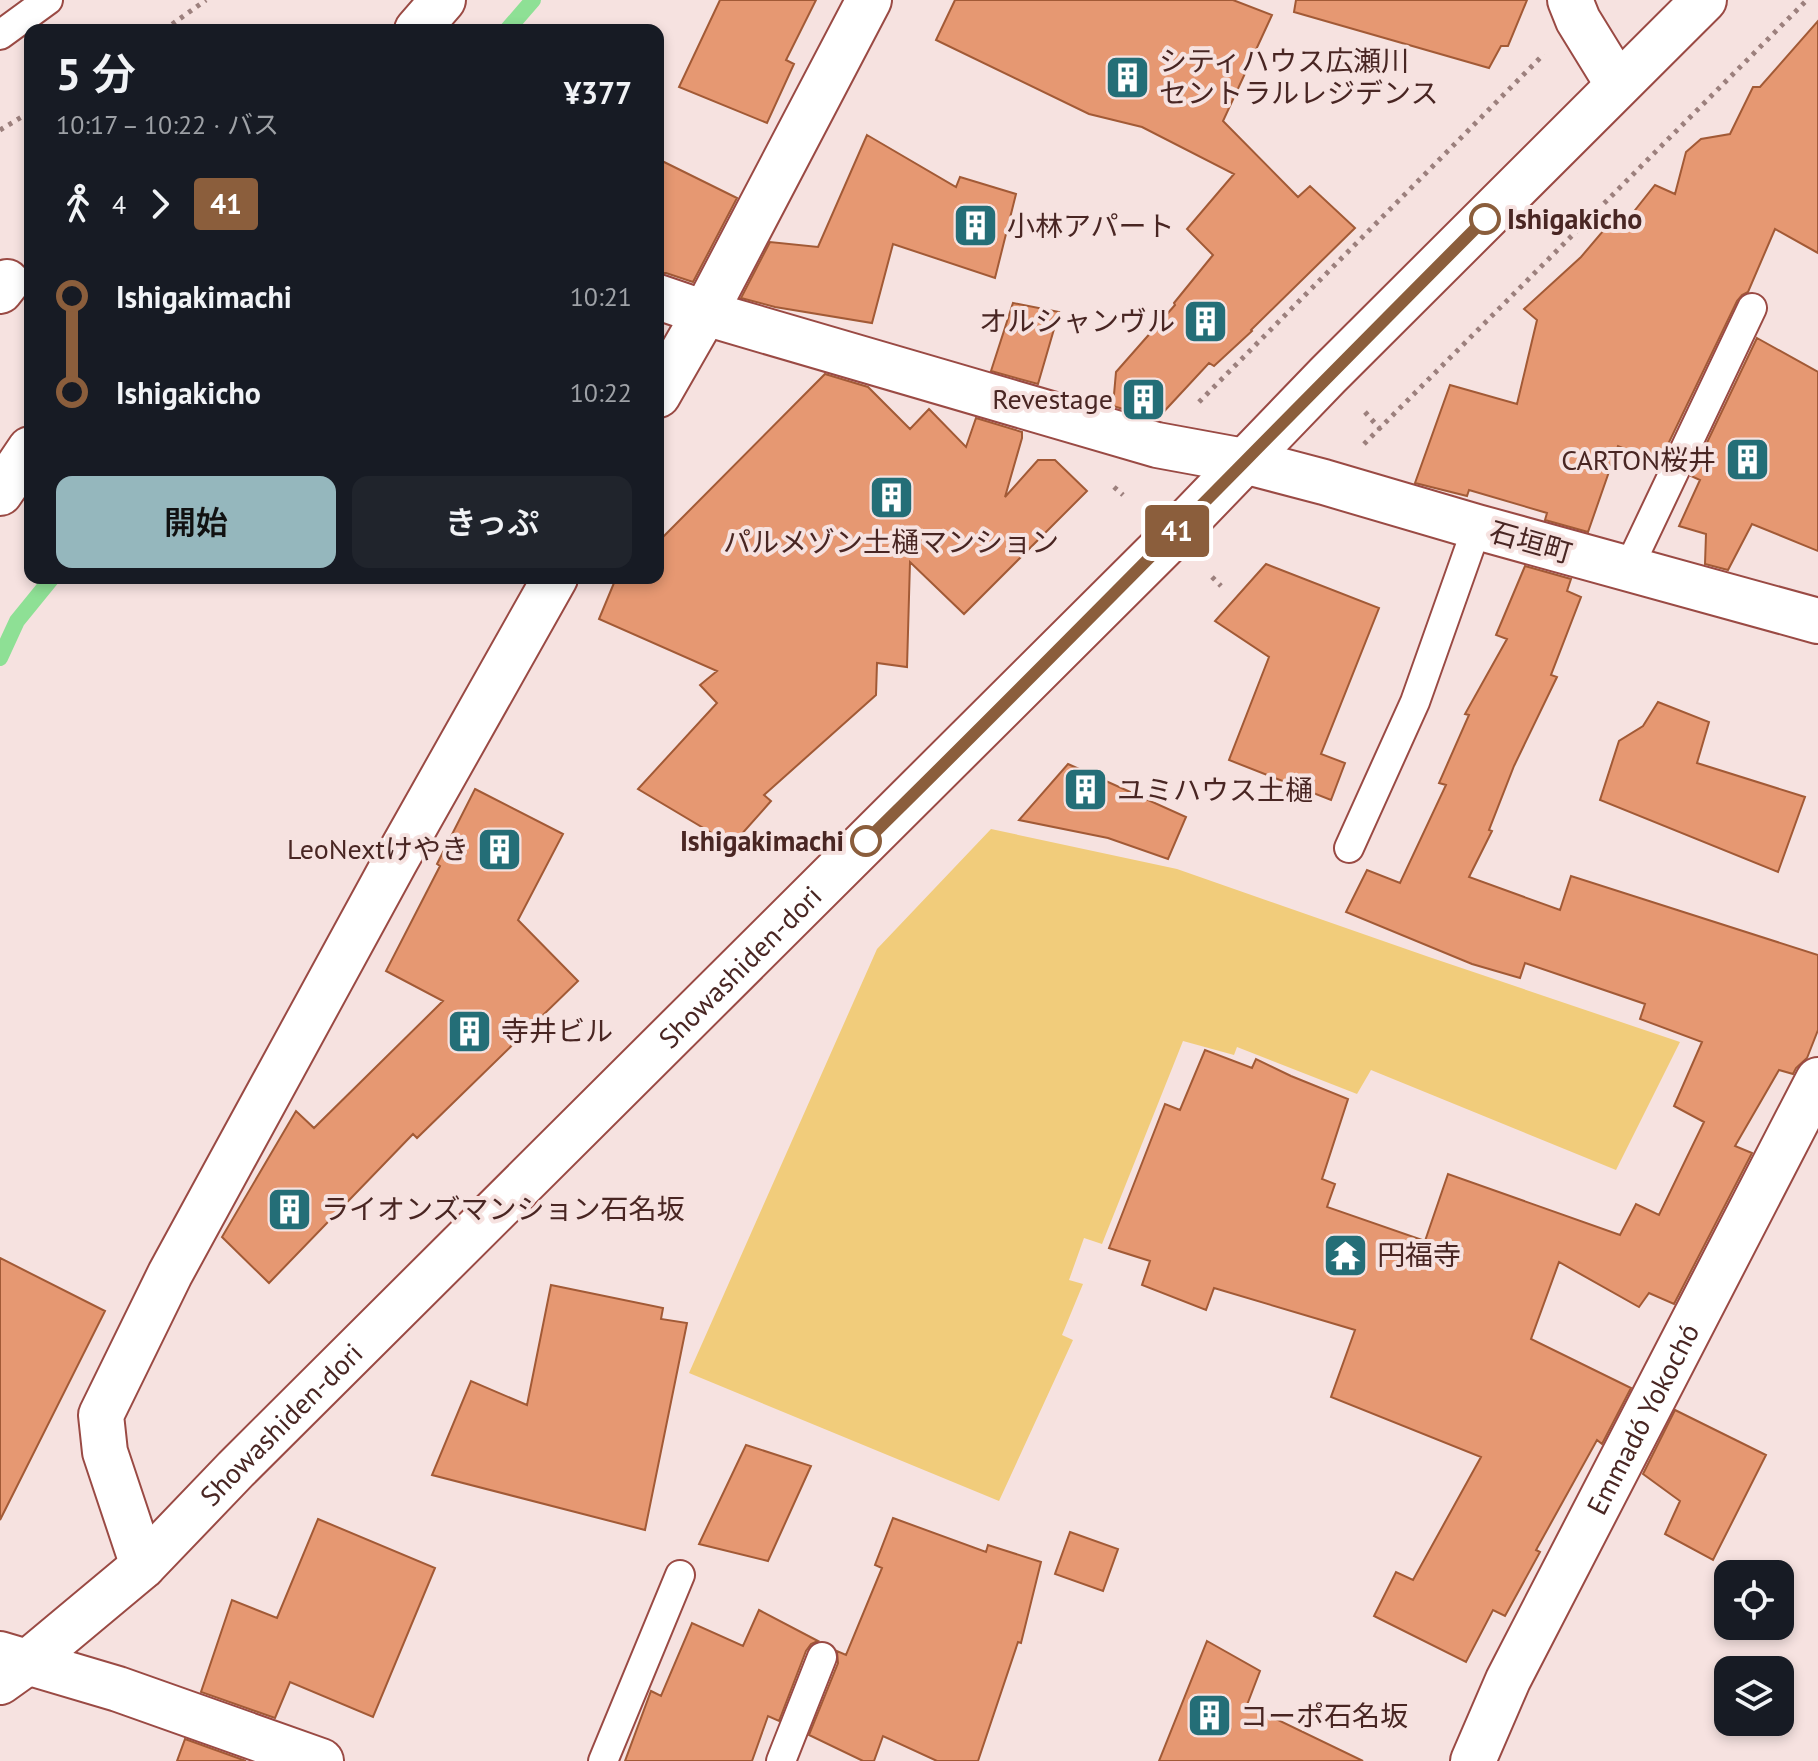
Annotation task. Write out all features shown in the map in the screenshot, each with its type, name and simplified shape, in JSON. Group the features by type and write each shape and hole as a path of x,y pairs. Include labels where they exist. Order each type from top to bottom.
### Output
{"street":[{"path":"422,24 443,0"},
{"path":"664,385 705,313 869,0"},
{"path":"1570,0 1578,20 1618,85"},
{"name":"Showashiden-dori","path":"9,1666 143,1566 236,1469 1102,606 1704,0"},
{"name":"石垣町","path":"664,299 1157,445 1244,461 1324,482 1818,621"},
{"path":"0,493 24,458"},
{"path":"143,1566 105,1452 101,1415 170,1274 396,860 552,584"},
{"name":"Emmadó Yokochó","path":"1473,1761 1508,1680 1818,1080"},
{"path":"9,1666 118,1689 321,1761"}],"lane":[{"path":"0,35 48,0"},
{"path":"1628,569 1752,308"},
{"path":"1349,848 1415,702 1477,527"},
{"path":"603,1761 680,1575"},
{"path":"781,1761 822,1657"}],"path":[{"path":"172,24 206,0"},
{"path":"1357,450 1807,0"},
{"path":"1196,405 1552,46"},
{"path":"0,130 24,116"},
{"path":"1279,322 1285,329"},
{"path":"1365,412 1380,429"},
{"path":"1114,487 1123,495"},
{"path":"1212,577 1221,586"}],"shaded area":[{"path":"991,829 1177,869 1680,1042 1616,1170 1371,1070 1357,1094 1237,1047 1234,1055 1183,1041 1102,1244 1084,1238 1069,1280 1083,1284 1062,1335 1073,1340 999,1501 689,1373 877,949"}],"building":[{"path":"720,0 816,0 786,60 794,64 767,123 679,87"},
{"path":"955,0 1233,0 1272,15 1223,121 1298,197 1310,186 1355,228 1252,331 1214,366 1209,363 1157,419 1113,406 1116,372 1175,305 1213,255 1187,229 1234,174 1142,127 1089,114 936,40"},
{"path":"1296,0 1527,0 1508,46 1501,46 1489,68 1294,12"},
{"path":"1818,21 1818,253 1775,229 1748,292 1737,301 1659,463 1618,446 1588,532 1545,520 1547,513 1469,490 1467,496 1415,483 1450,385 1517,404 1537,320 1524,309 1581,257 1614,218 1624,224 1655,185 1675,194 1686,152 1701,139 1730,134 1753,87 1760,87"},
{"path":"867,135 956,187 960,177 1016,194 995,278 893,244 872,323 775,307 741,298 770,242 818,247"},
{"path":"664,162 737,198 693,282 666,273"},
{"path":"1013,303 1059,312 1038,384 991,371"},
{"name":"CARTON桜井","path":"1757,338 1818,372 1818,551 1752,524 1728,570 1705,564 1706,534 1679,526 1700,480 1691,476"},
{"path":"825,374 868,387 910,429 929,409 966,447 976,418 1022,432 1005,497 1038,460 1055,460 1087,491 964,614 910,562 907,667 877,663 876,695 764,795 771,801 732,845 638,789 717,703 700,685 717,671 599,619 614,584 664,584 664,536"},
{"path":"1266,564 1379,608 1321,754 1345,763 1331,800 1229,760 1269,657 1215,621"},
{"path":"1525,566 1571,579 1567,591 1581,597 1551,675 1557,677 1514,766 1489,830 1492,831 1469,877 1560,910 1571,876 1818,955 1818,1030 1807,1058 1793,1074 1779,1070 1735,1146 1752,1153 1674,1304 1649,1293 1639,1307 1559,1262 1531,1339 1631,1388 1602,1444 1597,1440 1536,1550 1540,1552 1505,1616 1493,1610 1466,1662 1374,1616 1396,1572 1413,1580 1481,1457 1331,1397 1355,1330 1214,1288 1206,1310 1142,1285 1150,1261 1109,1248 1165,1104 1180,1110 1205,1050 1252,1068 1256,1059 1348,1099 1322,1179 1335,1184 1327,1207 1425,1241 1448,1174 1620,1235 1636,1204 1659,1215 1704,1122 1674,1106 1702,1042 1640,1019 1645,1004 1525,963 1520,978 1472,964 1346,912 1367,870 1400,883 1446,785 1439,783 1469,715 1465,714 1507,639 1496,635"},
{"path":"1658,702 1709,722 1697,763 1805,797 1778,872 1600,800 1619,741 1643,726"},
{"name":"ユミハウス土樋","path":"1068,764 1186,817 1168,859 1108,838 1019,820"},
{"path":"475,789 563,834 518,920 578,981 417,1138 413,1134 269,1283 222,1237 296,1111 314,1128 443,1001 386,971"},
{"path":"0,1258 105,1311 0,1520"},
{"path":"551,1285 663,1308 661,1319 687,1323 645,1530 432,1475 471,1381 527,1405"},
{"path":"1675,1410 1766,1455 1713,1560 1665,1534 1680,1501 1643,1474"},
{"path":"746,1445 811,1466 768,1561 699,1544"},
{"path":"893,1518 986,1552 988,1545 1041,1562 1021,1643 1018,1642 978,1761 937,1761 883,1736 874,1761 863,1761 809,1735 838,1663 837,1651 846,1655 882,1568 875,1565"},
{"path":"318,1519 435,1568 373,1717 290,1682 275,1718 201,1692 232,1600 277,1618"},
{"path":"1070,1532 1118,1549 1103,1591 1055,1574"},
{"path":"759,1610 818,1641 806,1651 779,1721 768,1716 752,1761 625,1761 651,1691 661,1696 692,1623 743,1646"},
{"name":"コーポ石名坂","path":"1207,1641 1260,1671 1247,1705 1363,1761 1159,1761"},
{"path":"185,1739 246,1761 177,1761"}],"waterway":[{"path":"512,24 533,0"},
{"path":"0,658 17,621 47,584"}],"bus line":[{"name":"41","path":"866,841 1170,539 1485,219"}],"place":[{"name":"シティハウス広瀬川 セントラルレジデンス","path":"1128,77"},
{"name":"Ishigakicho","path":"1485,219"},
{"name":"小林アパート","path":"976,226"},
{"name":"オルシャンヴル","path":"1206,321"},
{"name":"Revestage","path":"1144,399"},
{"name":"CARTON桜井","path":"1747,460"},
{"name":"パルメゾン土樋マンション","path":"891,498"},
{"name":"ユミハウス土樋","path":"1086,790"},
{"name":"Ishigakimachi","path":"866,841"},
{"name":"LeoNextけやき","path":"500,849"},
{"name":"寺井ビル","path":"470,1031"},
{"name":"ライオンズマンション石名坂","path":"290,1209"},
{"name":"円福寺","path":"1346,1255"},
{"name":"コーポ石名坂","path":"1209,1716"}]}
